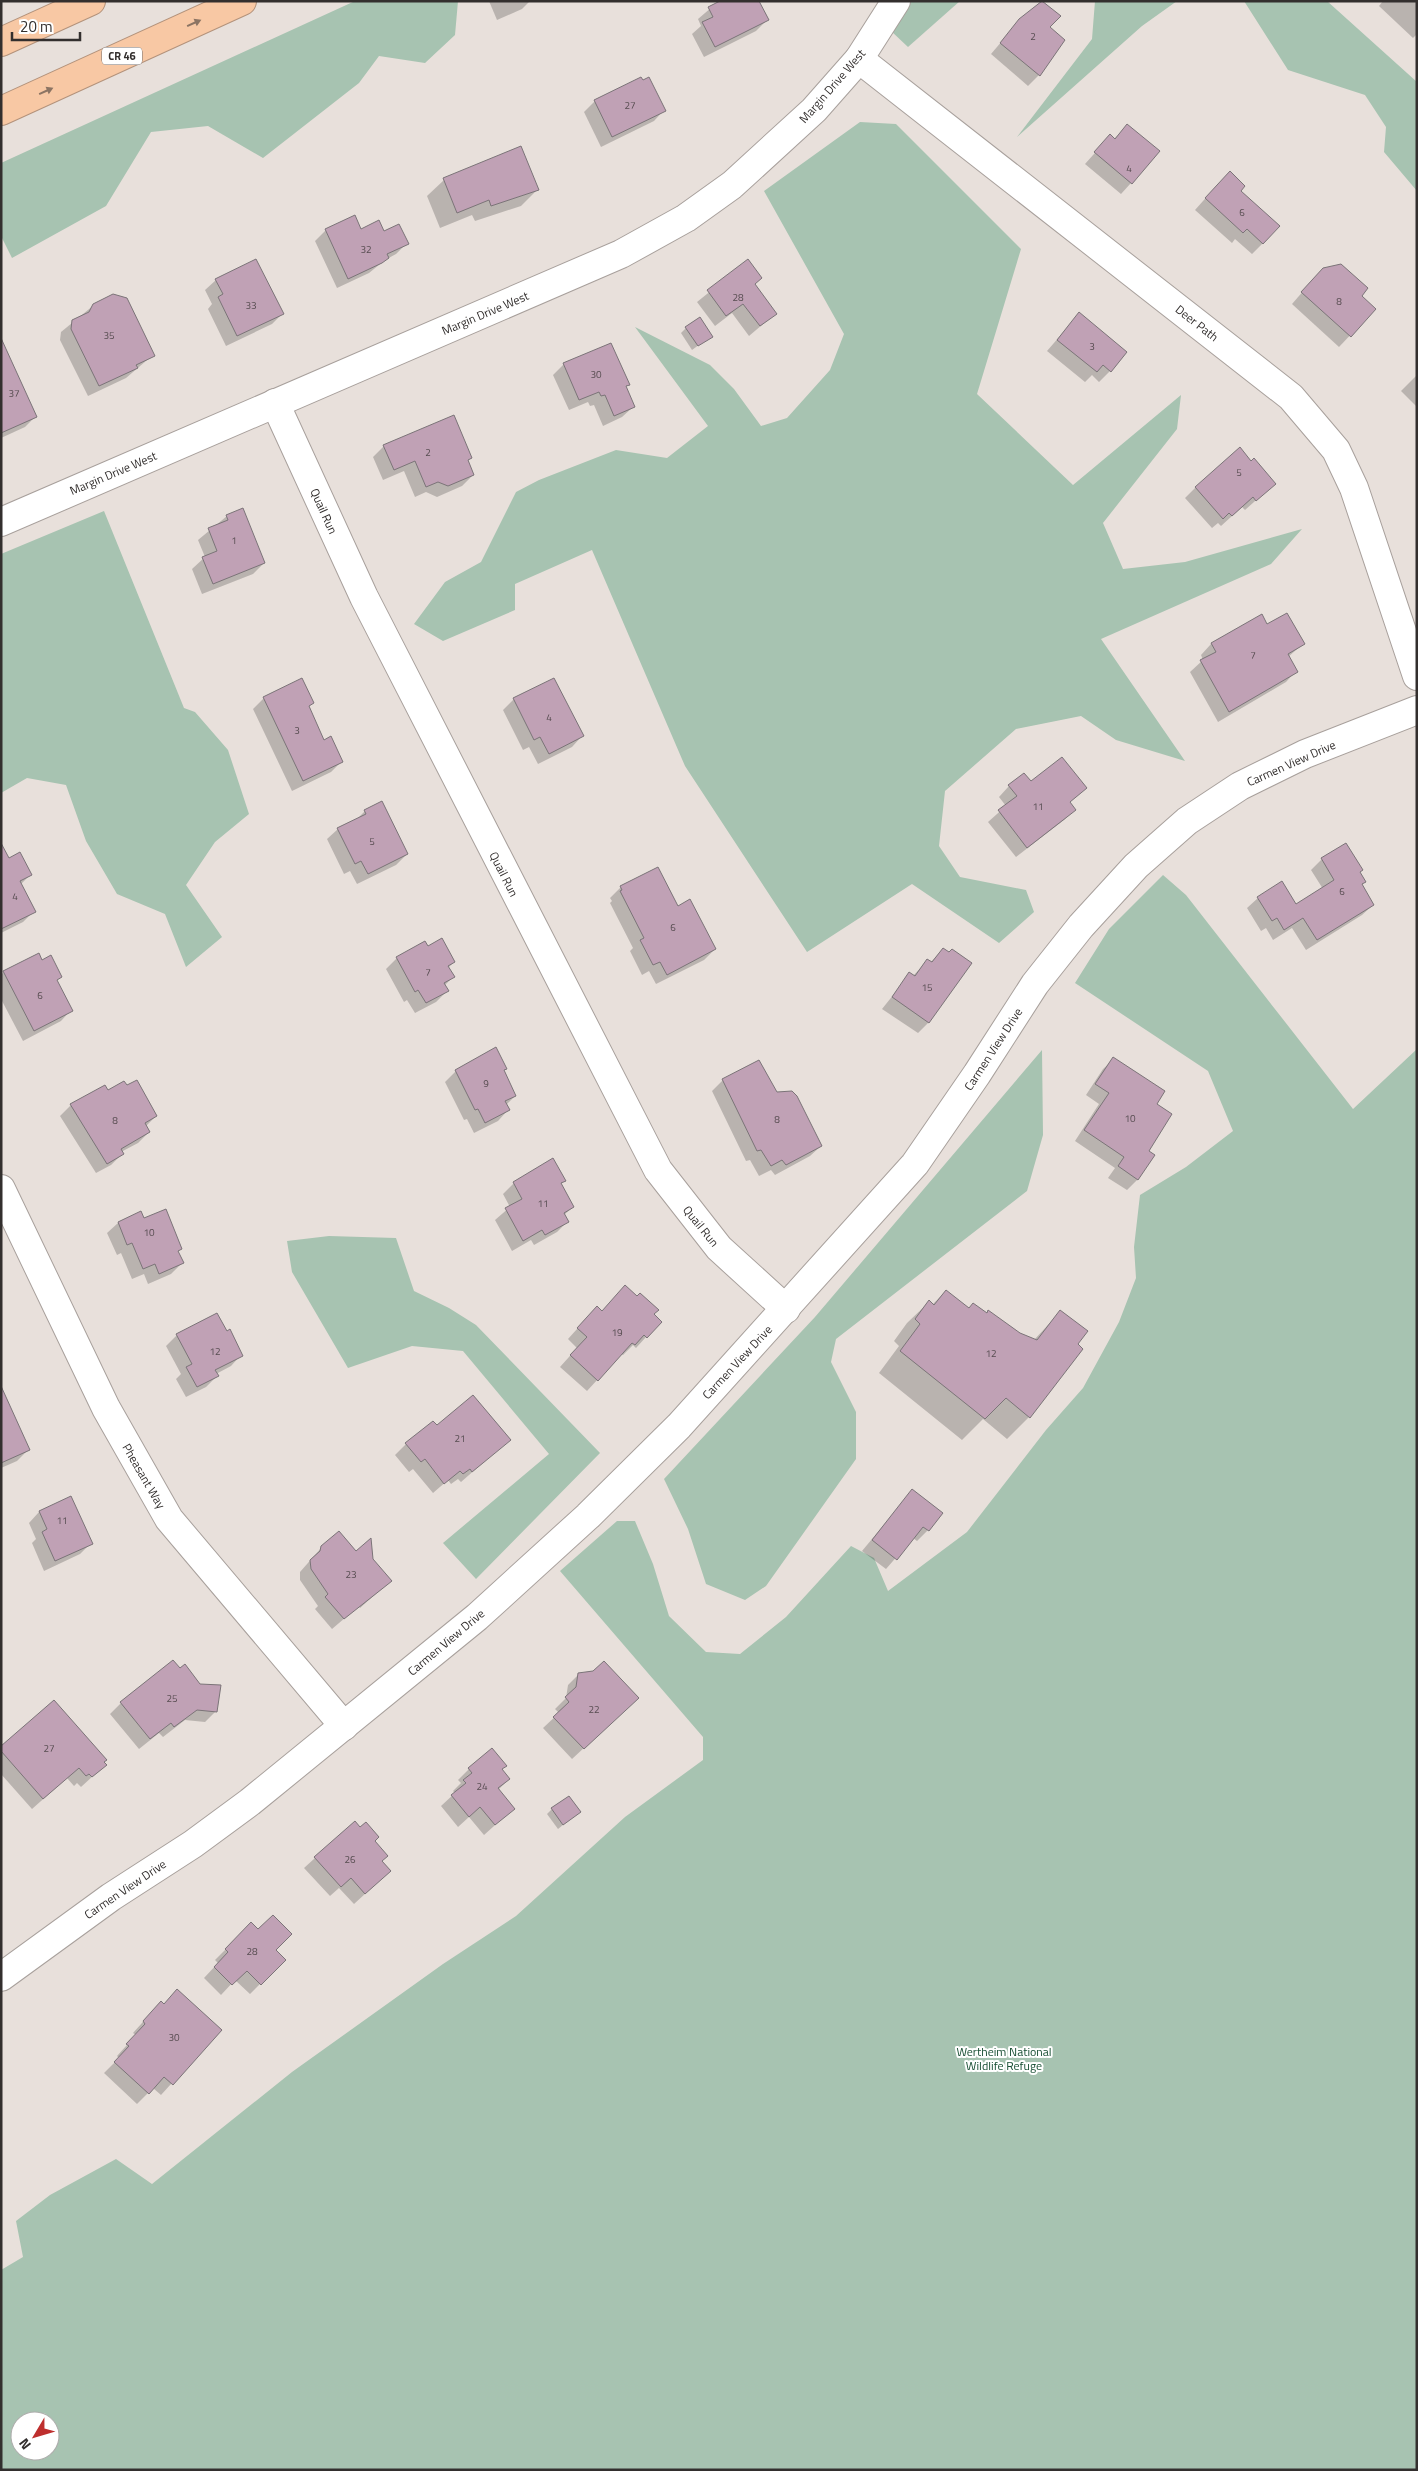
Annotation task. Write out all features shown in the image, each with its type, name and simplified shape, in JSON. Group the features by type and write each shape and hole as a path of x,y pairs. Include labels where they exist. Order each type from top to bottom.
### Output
{"highway":[{"path":"1,42 90,1"},
{"name":"CR 46","path":"1,111 242,1"}],"street":[{"name":"Margin Drive West","path":"1,522 621,254 686,218 732,185 814,110 859,59 896,1"},
{"name":"Deer Path","path":"859,59 1291,397 1336,450 1354,488 1417,676"},
{"name":"Quail Run","path":"275,403 364,598 658,1170 719,1248 786,1309"},
{"name":"Carmen View Drive","path":"1,1977 111,1897 193,1844 250,1802 477,1617 588,1516 679,1426 915,1164 977,1074 1035,984 1081,926 1136,866 1187,821 1240,786 1305,754 1417,710"},
{"name":"Pheasant Way","path":"1,1188 106,1408 169,1519 344,1726"}],"green space":[{"path":"355,1 458,1 455,35 425,63 379,56 359,83 263,158 208,126 151,132 106,206 12,258 1,236 1,163"},
{"path":"908,1 960,1 908,47 890,30"},
{"path":"1095,1 1177,1 1142,26 1017,137 1092,39"},
{"path":"1244,1 1327,1 1417,82 1417,191 1384,152 1386,127 1365,95 1288,70"},
{"path":"860,122 896,124 1021,249 977,394 1073,485 1181,395 1177,429 1103,523 1123,569 1185,562 1302,529 1271,564 1101,639 1185,761 1116,740 1081,716 1016,729 945,791 939,846 960,877 1026,890 1034,912 999,943 912,884 807,952 685,766 592,550 515,584 515,610 443,641 414,624 445,582 481,562 516,492 539,480 616,450 667,458 708,426 635,327 710,365 734,389 761,426 787,418 830,370 844,334 764,191"},
{"path":"104,511 184,708 195,712 228,750 249,814 215,842 186,885 222,937 186,967 165,914 117,894 86,841 66,785 27,778 1,793 1,554"},
{"name":"Wertheim National Wildlife Refuge","path":"1163,875 1186,895 1353,1109 1417,1049 1417,2470 1,2470 1,2270 23,2257 16,2221 50,2195 116,2159 152,2184 292,2072 443,1964 516,1916 625,1817 703,1760 703,1737 560,1571 617,1521 635,1521 653,1564 669,1616 706,1652 740,1654 786,1617 851,1546 874,1558 888,1591 967,1532 1046,1430 1083,1388 1119,1322 1136,1278 1134,1247 1140,1195 1186,1167 1233,1131 1208,1071 1075,983 1109,929"},
{"path":"1042,1050 1043,1135 1027,1191 836,1339 831,1362 856,1412 856,1459 766,1586 745,1600 706,1584 688,1529 664,1479 815,1317"},
{"path":"329,1236 396,1238 414,1291 449,1308 476,1325 600,1453 476,1579 443,1543 549,1454 463,1351 412,1346 348,1368 292,1272 287,1241"}],"building":[{"path":"720,1 759,1 769,20 715,47 702,22 713,17 708,7"},
{"path":"1042,1 1061,16 1050,27 1065,40 1040,76 1000,43 1019,19"},
{"path":"641,77 643,80 649,77 666,111 612,137 594,100"},
{"path":"1127,124 1160,151 1132,184 1094,152 1110,134 1115,139"},
{"path":"521,146 539,190 491,206 489,200 457,213 443,178"},
{"path":"1230,171 1245,186 1241,191 1280,226 1263,244 1247,229 1243,233 1205,198"},
{"path":"355,215 361,229 379,220 384,231 399,224 409,244 387,254 389,258 382,263 348,279 325,229"},
{"path":"256,259 284,314 237,336 218,297 223,294 215,279"},
{"path":"748,259 762,278 755,284 777,314 760,326 743,304 726,316 707,290"},
{"path":"1341,264 1368,288 1362,296 1376,309 1351,337 1301,292 1323,268"},
{"path":"113,294 127,298 155,356 136,365 138,368 99,386 71,329 72,320 89,312 93,304"},
{"path":"1079,312 1127,352 1111,372 1103,365 1097,372 1057,340"},
{"path":"700,317 713,337 698,346 685,327"},
{"path":"1,338 37,417 1,433"},
{"path":"611,343 630,385 626,386 635,407 614,416 605,395 601,396 599,392 579,400 563,363"},
{"path":"454,415 472,458 468,460 474,475 448,486 438,482 426,487 415,461 394,470 383,445"},
{"path":"1240,447 1251,461 1254,458 1276,484 1256,501 1253,497 1232,516 1229,513 1223,519 1195,487"},
{"path":"243,508 265,563 213,584 202,557 217,551 208,528 228,520 226,515"},
{"path":"1287,613 1305,644 1288,654 1298,672 1229,712 1200,660 1216,652 1211,643 1262,614 1267,624"},
{"path":"302,678 314,703 309,706 324,740 331,736 343,762 303,781 263,697"},
{"path":"554,678 584,736 549,754 540,737 534,740 513,698"},
{"path":"1062,757 1087,788 1070,802 1076,810 1027,848 998,810 1017,796 1008,785 1024,773 1031,781"},
{"path":"382,801 408,854 368,874 361,861 355,864 337,828 366,814 364,810"},
{"path":"1,843 9,858 20,852 32,875 20,881 36,912 1,929"},
{"path":"1346,843 1363,870 1360,872 1366,882 1362,884 1374,905 1317,940 1303,918 1284,930 1277,918 1272,921 1257,897 1282,881 1296,904 1334,880 1321,858"},
{"path":"658,867 678,906 690,899 716,949 667,975 660,962 653,965 640,940 644,938 620,891 622,890 620,886"},
{"path":"442,938 455,962 448,966 455,977 444,983 449,991 426,1003 418,990 415,992 396,957 425,941 428,946"},
{"path":"943,948 949,952 952,949 972,963 929,1023 892,997 909,972 915,976 927,959 932,962"},
{"path":"39,953 42,960 51,955 62,977 57,980 73,1011 34,1031 3,971"},
{"path":"496,1047 507,1069 504,1070 516,1096 505,1101 510,1110 485,1123 478,1109 475,1110 455,1070"},
{"path":"1113,1057 1165,1091 1157,1104 1172,1114 1149,1151 1155,1155 1138,1180 1118,1166 1124,1157 1084,1130 1109,1093 1095,1084"},
{"path":"759,1060 777,1092 792,1091 797,1096 822,1146 786,1165 782,1160 771,1166 761,1150 757,1151 722,1079"},
{"path":"137,1080 157,1116 145,1123 150,1132 121,1149 124,1154 107,1164 70,1104 105,1085 108,1090 124,1081 127,1085"},
{"path":"553,1158 566,1181 561,1183 574,1207 564,1213 569,1222 545,1235 542,1230 523,1241 505,1208 522,1199 513,1182"},
{"path":"166,1209 182,1249 178,1251 184,1263 159,1274 155,1264 143,1269 132,1243 127,1245 118,1222 141,1211 144,1218"},
{"path":"625,1285 637,1296 640,1293 659,1310 654,1314 662,1322 647,1338 644,1335 635,1345 632,1343 598,1381 570,1355 587,1337 577,1328 597,1306 602,1311"},
{"path":"946,1290 969,1308 973,1303 987,1313 988,1310 1020,1333 1037,1340 1060,1310 1088,1331 1078,1344 1083,1349 1030,1418 1006,1398 985,1419 900,1351 920,1324 915,1319 929,1300 934,1305"},
{"path":"217,1313 227,1331 230,1329 243,1356 215,1370 219,1376 197,1387 186,1367 192,1364 176,1334"},
{"path":"1,1386 30,1450 1,1463"},
{"path":"473,1395 511,1440 472,1472 470,1469 463,1474 460,1471 444,1484 425,1459 421,1462 405,1443 433,1421 437,1425"},
{"path":"912,1489 943,1513 929,1531 923,1527 897,1560 872,1540"},
{"path":"71,1496 93,1544 55,1561 42,1532 47,1529 39,1511"},
{"path":"339,1531 356,1551 371,1538 373,1559 392,1581 344,1619 325,1597 328,1594 311,1569 310,1560 320,1551 321,1546"},
{"path":"173,1660 180,1668 185,1664 200,1684 221,1685 217,1712 197,1710 174,1727 171,1723 150,1739 120,1702"},
{"path":"604,1661 639,1698 584,1749 553,1717 569,1702 565,1697 576,1687 578,1673 593,1671"},
{"path":"54,1700 107,1760 104,1762 107,1765 92,1777 89,1774 86,1776 79,1768 43,1799 1,1751 1,1746"},
{"path":"492,1748 507,1766 502,1769 510,1779 498,1788 515,1809 495,1825 480,1807 469,1817 451,1795 466,1783 463,1780 472,1773 468,1768"},
{"path":"569,1796 581,1812 563,1825 551,1808"},
{"path":"355,1821 360,1827 366,1822 379,1837 375,1841 388,1856 382,1861 391,1871 365,1894 351,1878 341,1887 314,1857"},
{"path":"273,1915 292,1934 276,1950 286,1960 261,1985 247,1971 232,1985 214,1967 228,1952 225,1949 251,1922 258,1929"},
{"path":"177,1989 222,2030 173,2085 164,2077 149,2094 114,2062 129,2046 126,2044 145,2024 143,2021 161,2001 164,2004"}]}
